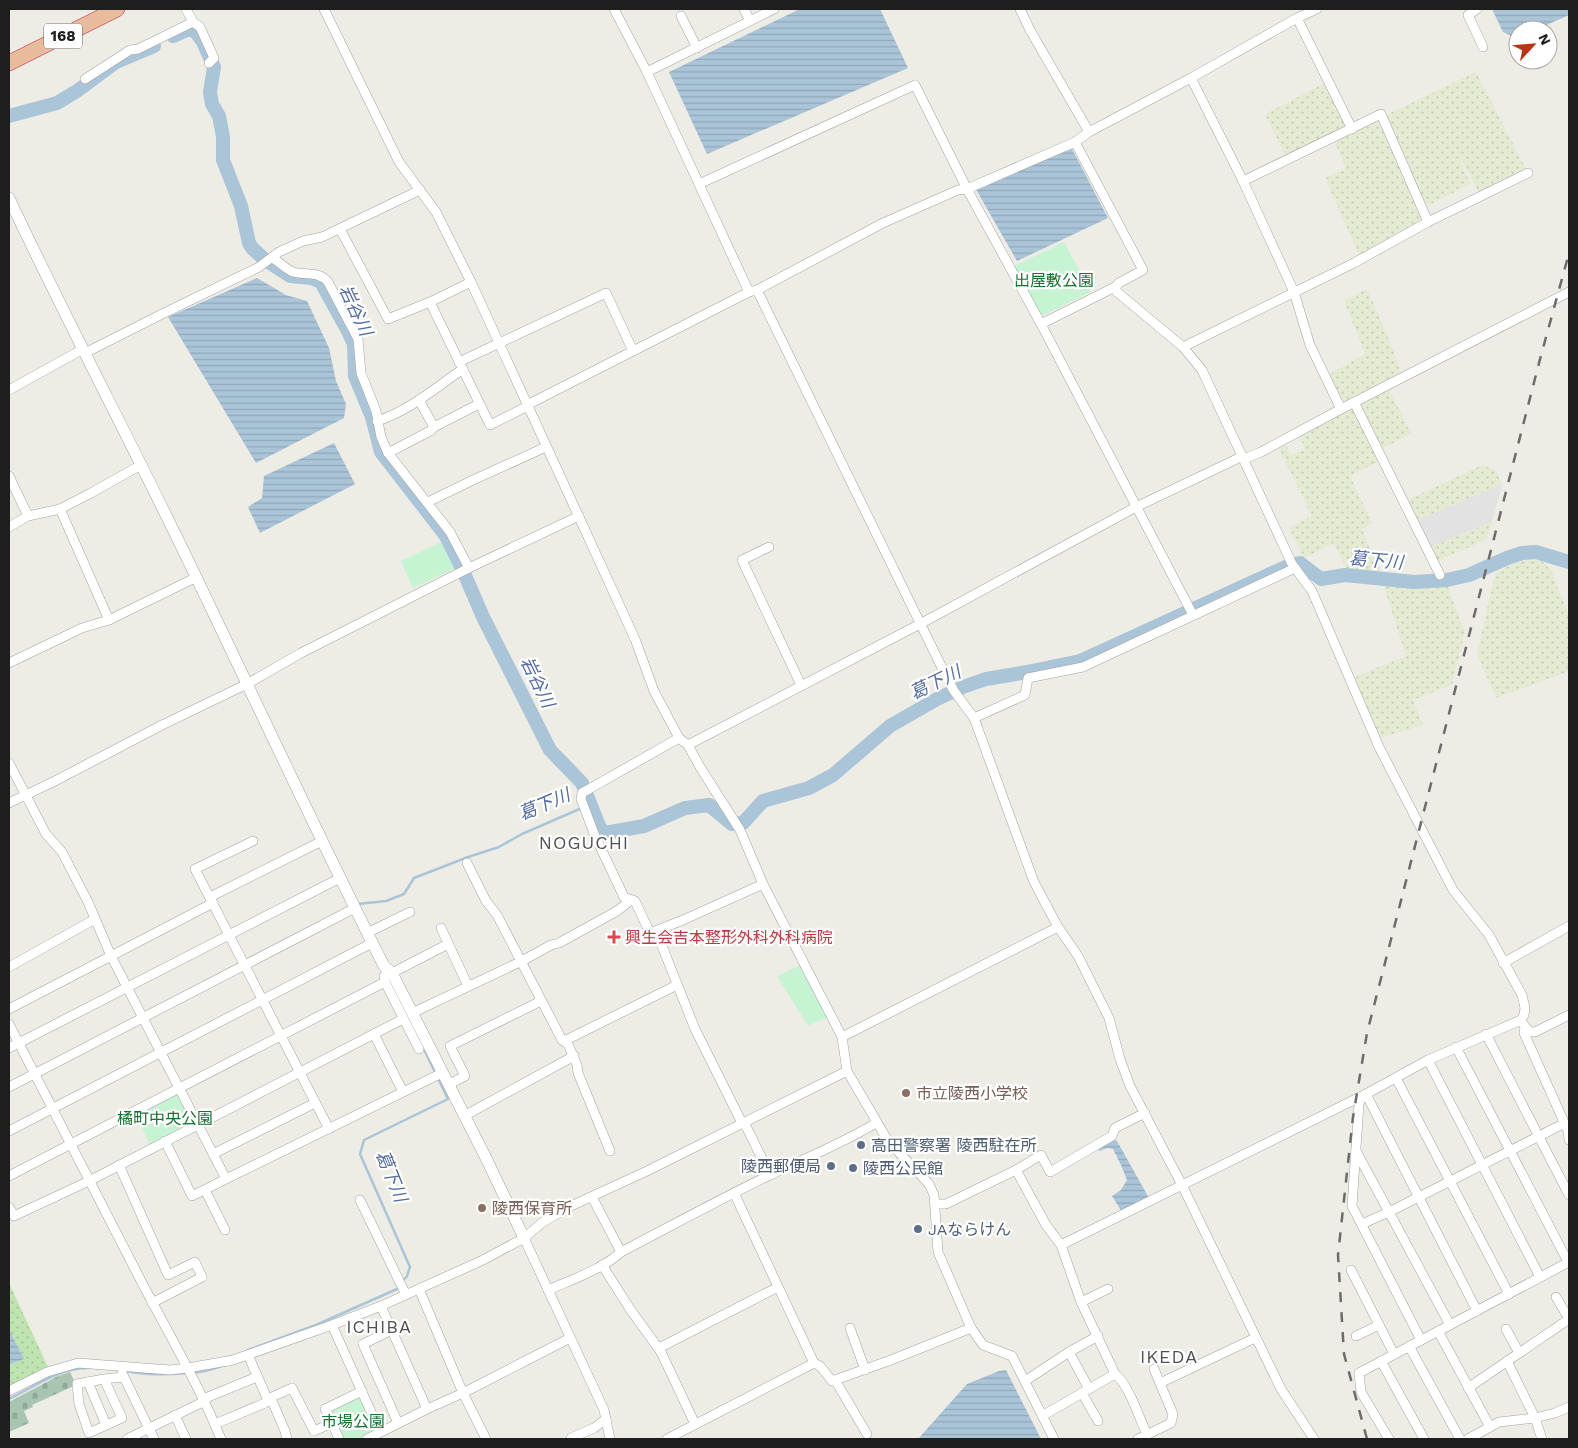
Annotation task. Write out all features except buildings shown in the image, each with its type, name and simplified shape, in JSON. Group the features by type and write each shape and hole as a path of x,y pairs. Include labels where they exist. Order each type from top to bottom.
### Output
{"highway":[{"name":"168","path":"9,63 117,9"}],"street":[{"path":"186,9 192,22 200,27 214,58 209,63"},
{"path":"324,9 399,162 436,212 471,282 635,639 654,691 679,738 688,745 700,767 734,818 764,884 842,1036 847,1071 888,1141 929,1184 934,1195 938,1252 971,1328 982,1345 1012,1356 1054,1439"},
{"path":"614,9 647,72 699,184 947,678 974,718 1034,882 1058,927 1078,956 1109,1018 1120,1059 1130,1086 1182,1185 1281,1389 1314,1439"},
{"path":"744,9 750,20"},
{"path":"647,72 774,9"},
{"path":"1020,9 1030,30 1090,132"},
{"path":"430,302 490,425 883,223 1075,142 1296,18 1317,9"},
{"path":"1477,9 1468,15 1483,47"},
{"path":"680,16 697,48"},
{"path":"1296,18 1352,129"},
{"path":"85,79 130,50 138,49 192,22"},
{"path":"1191,78 1243,181 1294,292 1310,345 1341,409"},
{"path":"699,184 916,85 967,189 1041,324 1193,615"},
{"path":"1243,181 1381,114 1428,222"},
{"path":"1041,324 1115,287 1118,283 1143,270 1075,142"},
{"path":"1184,347 1528,173"},
{"path":"9,390 84,351 259,268 279,252 303,241 322,237 420,190"},
{"path":"9,198 50,286 197,578 387,974 408,1016 442,1073 524,1238 604,1410 610,1439"},
{"path":"340,228 388,319 430,302 471,282"},
{"path":"273,258 288,270 296,273 323,276 328,282 358,339 360,373 376,411 380,437 388,453 450,532 469,568"},
{"path":"1115,287 1117,292 1184,347 1202,370 1295,568 1312,590 1379,747 1453,890 1489,935 1522,994 1525,1008 1524,1034 1567,1131 1539,1136 1362,1224"},
{"path":"688,745 920,624 1136,507 1243,458 1261,452 1569,292"},
{"path":"377,421 391,416 419,400 461,366 498,342 606,293 633,351"},
{"path":"419,400 434,427"},
{"path":"1354,402 1440,574"},
{"path":"388,453 480,404"},
{"path":"428,502 546,447"},
{"path":"9,526 28,516 60,509 141,465"},
{"path":"9,476 28,516"},
{"path":"60,509 109,620"},
{"path":"9,803 247,684 301,653 469,568 579,516"},
{"path":"769,547 742,560 801,685"},
{"path":"974,718 1026,696 1028,678 1083,667 1295,568"},
{"path":"9,663 82,628 109,620 197,578"},
{"path":"679,738 582,793 581,800 595,836 624,897 635,901 650,933 764,884"},
{"path":"9,763 46,834 62,852 95,918 111,956 226,1180"},
{"path":"253,841 195,869 282,1035 328,1129"},
{"path":"9,1009 111,956 322,841"},
{"path":"467,863 486,902 497,915 541,1001 574,1056 578,1065 578,1073 610,1151"},
{"path":"9,1048 340,878"},
{"path":"9,1207 14,1216 119,1165 408,1016 522,961 617,911 631,900"},
{"path":"9,1087 355,908"},
{"path":"9,1131 263,1000 370,938 410,912"},
{"path":"9,967 95,918"},
{"path":"1503,963 1569,926"},
{"path":"842,1036 1058,927"},
{"path":"441,928 468,986"},
{"path":"656,931 695,1029 770,1175"},
{"path":"9,1176 282,1035 387,974 448,944"},
{"path":"564,1041 677,985"},
{"path":"448,1085 465,1076 450,1046 541,1001"},
{"path":"1523,1024 1530,1032 1535,1032 1569,1015"},
{"path":"408,1016 419,1049"},
{"path":"9,1024 51,1109 188,1368 221,1439"},
{"path":"1061,1245 1364,1095 1428,1060 1486,1034 1523,1024"},
{"path":"374,1034 403,1092"},
{"path":"1486,1034 1569,1196"},
{"path":"1389,1439 1361,1392 1359,1373 1569,1262 1456,1047"},
{"path":"464,1116 574,1056"},
{"path":"1428,1060 1540,1277"},
{"path":"9,1391 47,1372 78,1363 170,1370 233,1360 332,1325 381,1306 483,1260 524,1238 543,1222 571,1206 647,1172 847,1071"},
{"path":"165,1140 192,1196 442,1073"},
{"path":"1396,1078 1509,1294"},
{"path":"1364,1095 1359,1104 1352,1206 1421,1340"},
{"path":"1364,1095 1477,1311"},
{"path":"213,1154 316,1103"},
{"path":"935,1204 946,1204 1016,1170 1041,1154 1050,1172 1112,1136 1115,1128 1145,1113"},
{"path":"548,1290 602,1265 621,1252 734,1193 805,1160 876,1123"},
{"path":"1356,1150 1450,1325"},
{"path":"119,1165 168,1275 195,1262 202,1276 152,1303"},
{"path":"1016,1170 1046,1225 1061,1245 1081,1302 1115,1374 1121,1378 1134,1403 1147,1435"},
{"path":"205,1190 225,1230"},
{"path":"734,1193 814,1363 820,1366 832,1381 971,1328"},
{"path":"592,1197 621,1252"},
{"path":"360,1200 406,1295"},
{"path":"602,1265 659,1348 695,1424"},
{"path":"1351,1270 1394,1354"},
{"path":"659,1348 778,1287"},
{"path":"1081,1302 1108,1288"},
{"path":"419,1289 463,1393 486,1439"},
{"path":"1468,1388 1569,1319 1556,1297"},
{"path":"381,1306 428,1409"},
{"path":"332,1325 380,1432"},
{"path":"1356,1336 1379,1325"},
{"path":"850,1328 865,1370"},
{"path":"1506,1328 1519,1353"},
{"path":"392,1330 363,1344 398,1424"},
{"path":"1438,1331 1490,1427"},
{"path":"1025,1381 1069,1352 1098,1336"},
{"path":"367,1439 463,1393 570,1338"},
{"path":"1160,1383 1256,1338"},
{"path":"1409,1346 1460,1439"},
{"path":"1069,1352 1098,1421"},
{"path":"248,1355 257,1377 269,1400 273,1403 287,1439"},
{"path":"1381,1361 1424,1439"},
{"path":"1507,1361 1535,1418 1542,1439"},
{"path":"667,1439 814,1363"},
{"path":"120,1366 123,1377 154,1439"},
{"path":"1138,1439 1172,1423 1173,1414 1154,1369"},
{"path":"1042,1416 1115,1374"},
{"path":"104,1379 122,1418 90,1433 79,1404 77,1384 104,1379 123,1377"},
{"path":"132,1438 204,1400 257,1377"},
{"path":"835,1380 867,1434"},
{"path":"88,1382 106,1425"},
{"path":"215,1424 292,1388 314,1431 332,1423"},
{"path":"339,1439 325,1408 362,1391"},
{"path":"1468,1439 1500,1422 1535,1418 1555,1413 1569,1406"},
{"path":"175,1415 186,1439"},
{"path":"571,1438 594,1428 606,1419"}],"green space":[{"path":"1476,72 1526,169 1479,193 1462,160 1460,161 1471,184 1425,207 1386,119 1390,113"},
{"path":"1325,83 1347,125 1345,130 1287,159 1265,114"},
{"path":"1377,119 1380,120 1423,217 1422,222 1359,255 1325,178 1346,168 1334,141"},
{"name":"出屋敷公園","path":"1064,242 1091,292 1042,316 1014,266"},
{"path":"1367,289 1401,372 1346,402 1341,400 1328,375 1365,354 1344,301"},
{"path":"1388,388 1411,433 1382,449 1360,403"},
{"path":"1351,408 1355,409 1381,460 1350,476 1372,523 1362,529 1381,572 1347,570 1334,543 1304,558 1289,527 1312,516 1278,447 1285,443 1291,455 1305,448 1299,436"},
{"path":"1483,465 1496,471 1502,484 1418,520 1407,500"},
{"path":"1492,522 1486,540 1437,561 1430,547"},
{"path":"441,542 456,568 413,588 401,561"},
{"path":"1527,560 1542,561 1551,570 1569,616 1569,671 1496,698 1477,654 1495,574 1512,563"},
{"path":"1385,584 1448,587 1465,632 1452,685 1413,700 1423,725 1378,739 1354,677 1406,656 1385,590"},
{"path":"801,965 828,1017 808,1026 777,976"},
{"name":"橘町中央公園","path":"178,1091 194,1123 150,1145 135,1114"},
{"path":"9,1283 48,1367 9,1386 9,1365 24,1359 9,1329"},
{"path":"70,1372 76,1385 32,1405 33,1407 24,1411 29,1423 9,1432 9,1402 58,1376"},
{"name":"市場公園","path":"360,1395 377,1431 361,1439 342,1439 329,1410"}],"shaded area":[{"path":"1502,484 1492,522 1430,547 1418,520"}],"water":[{"path":"800,9 880,9 908,68 707,154 669,72"},
{"path":"1492,9 1569,9 1569,15 1558,20 1508,20 1508,34 1503,32"},
{"path":"1072,149 1108,218 1017,261 974,186"},
{"path":"257,278 286,295 307,301 329,348 336,381 346,404 344,418 256,463 168,317"},
{"path":"334,443 355,484 260,533 248,507 262,498 264,476"},
{"path":"1113,1140 1117,1141 1149,1198 1122,1212 1112,1196 1121,1190 1127,1180 1113,1149 1108,1148 1099,1151 1098,1149"},
{"path":"9,1329 24,1359 9,1365"},
{"path":"1006,1370 1041,1439 918,1439 967,1384"}],"waterway":[{"name":"葛下川","path":"173,36 189,29 196,32 203,42 214,67 210,92 212,104 219,116 223,137 223,160 241,206 249,243 264,259 290,276 312,278 321,282 354,344 355,376 372,417 381,452 446,536 483,617 550,750 582,783 600,828 605,833 644,826 685,808 709,805 732,824 743,823 763,801 809,788 833,775 890,726 937,699 986,679 1080,661 1288,566 1300,563 1321,579 1345,575 1414,582 1447,580 1469,575 1522,553 1536,552 1569,562"},
{"name":"岩谷川","path":"9,116 57,103 77,91 116,62 154,46"},
{"name":"葛下川","path":"358,904 386,901 404,894 414,878 499,847 522,834 591,804"},
{"name":"葛下川","path":"403,1281 410,1267 360,1154 364,1140 448,1099 421,1043"},
{"name":"葛下川","path":"245,1352 316,1325 400,1286"},
{"name":"葛下川","path":"193,1373 226,1365"},
{"name":"葛下川","path":"9,1399 58,1374 90,1368"},
{"name":"葛下川","path":"126,1371 156,1374 187,1373"}],"railway":[{"path":"1367,1439 1344,1354 1338,1255 1353,1117 1367,1033 1569,253"}],"place":[{"name":"興生会吉本整形外科外科病院","path":"614,937"},
{"name":"市立陵西小学校","path":"906,1093"},
{"name":"高田警察署 陵西駐在所","path":"861,1145"},
{"name":"陵西郵便局","path":"831,1166"},
{"name":"陵西公民館","path":"853,1168"},
{"name":"陵西保育所","path":"482,1208"},
{"name":"JAならけん","path":"918,1229"}],"district":[{"name":"NOGUCHI","path":"584,842"},
{"name":"ICHIBA","path":"379,1326"},
{"name":"IKEDA","path":"1169,1356"}]}
